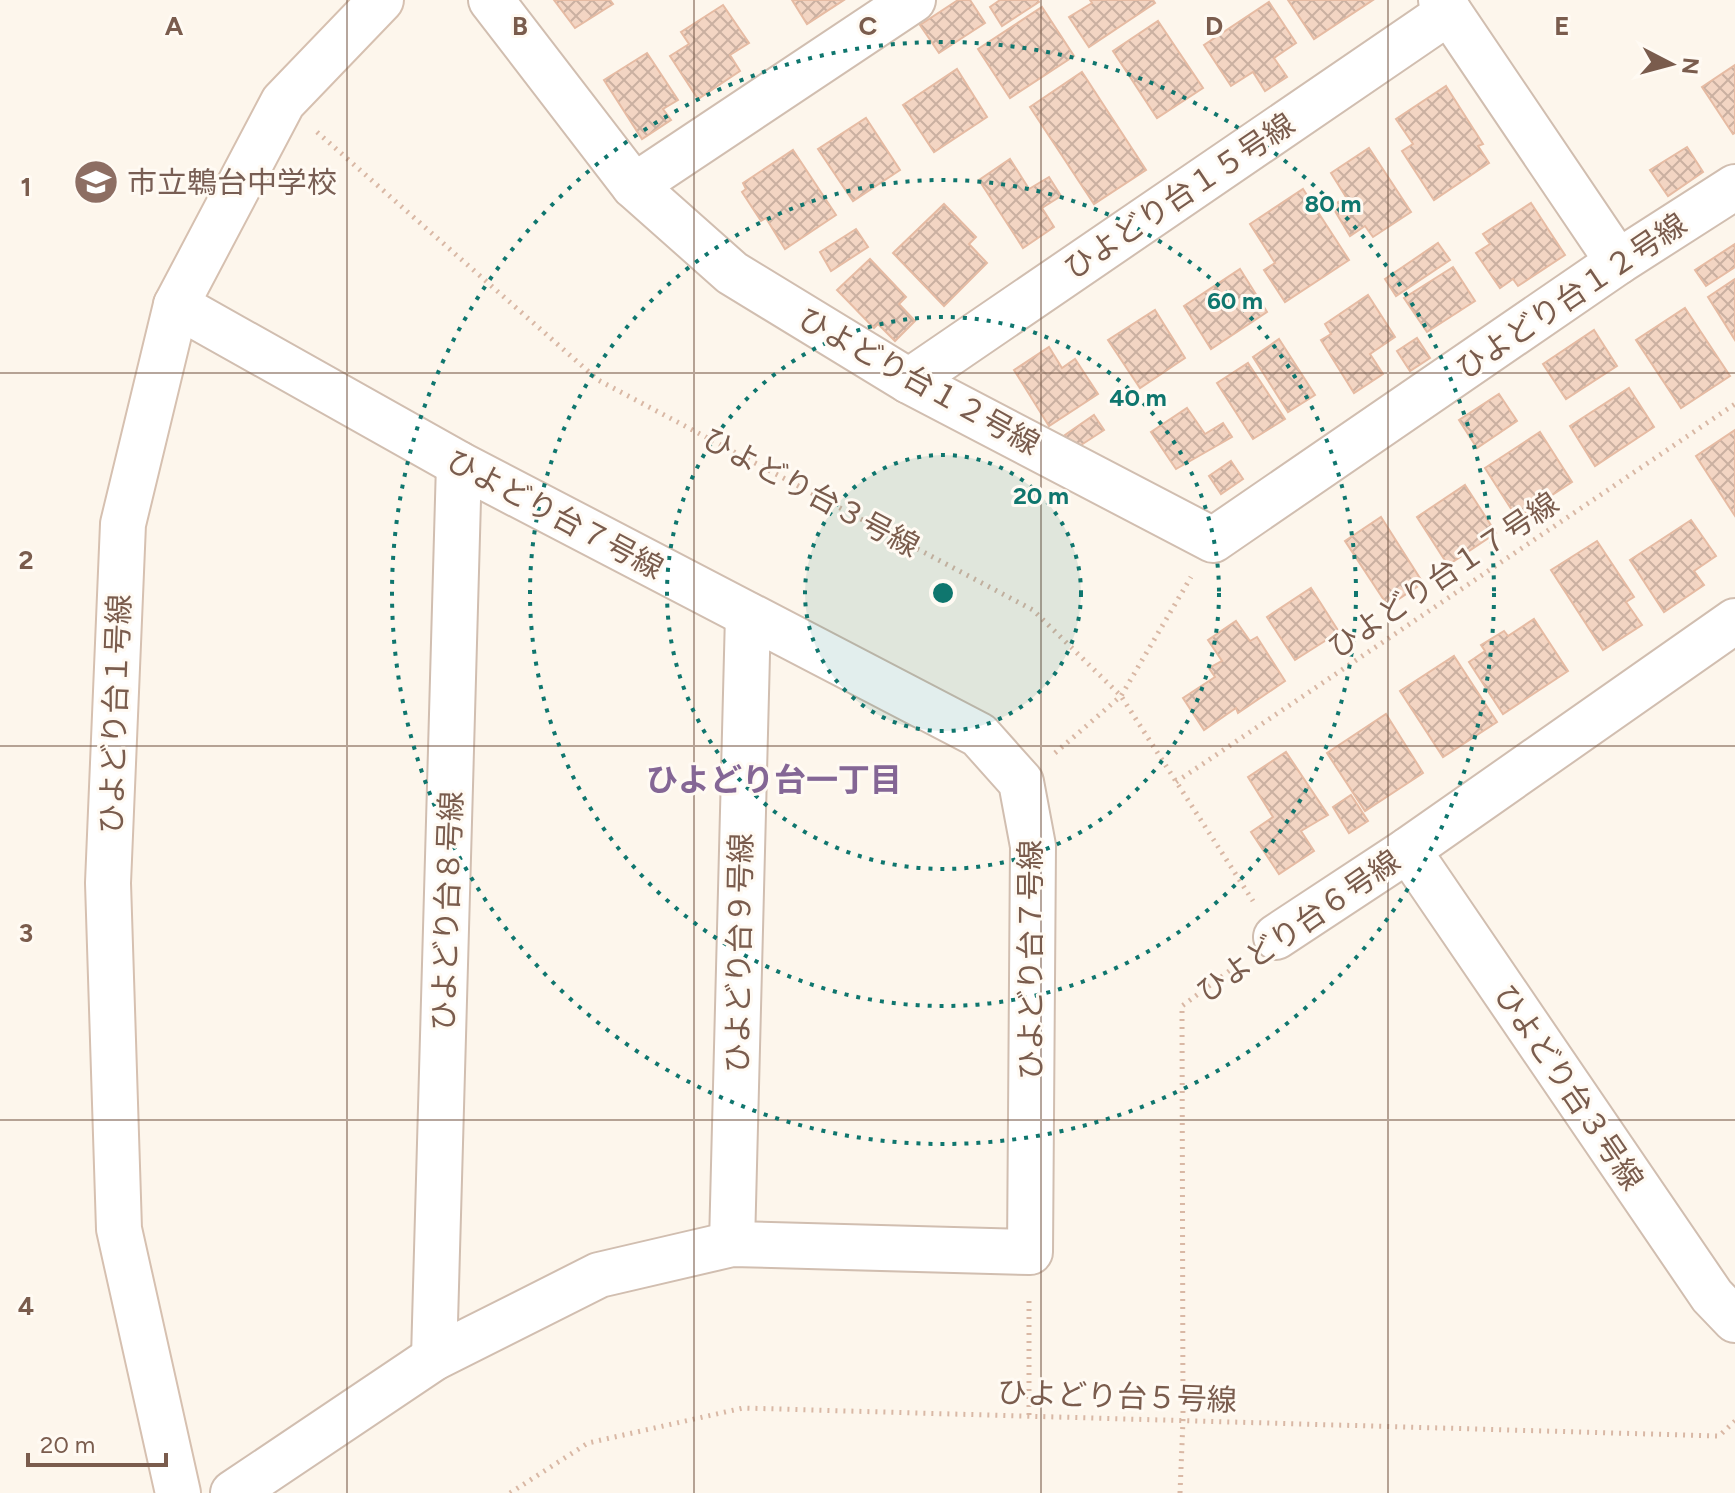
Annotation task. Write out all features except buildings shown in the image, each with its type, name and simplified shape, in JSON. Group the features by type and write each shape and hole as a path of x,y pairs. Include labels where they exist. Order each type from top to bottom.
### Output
{"street":[{"name":"ひよどり台１号線","path":"178,1493 119,1229 108,883 123,524 176,305 283,102 381,0"},
{"name":"ひよどり台１２号線","path":"491,0 634,186 732,273 909,381 1213,540 1618,262 1735,187"},
{"path":"634,186 913,0"},
{"path":"1445,6 1618,262"},
{"name":"ひよどり台１５号線","path":"909,381 1445,6"},
{"name":"ひよどり台７号線","path":"176,305 459,464 979,735 1021,782 1033,846 1030,1252"},
{"name":"ひよどり台８号線","path":"434,1358 459,464"},
{"name":"ひよどり台９号線","path":"732,1244 748,615"},
{"name":"ひよどり台６号線","path":"1276,937 1408,850 1735,621"},
{"name":"ひよどり台３号線","path":"1408,850 1712,1296 1735,1320"},
{"path":"233,1493 434,1358 599,1275 732,1244 1030,1252"}],"path":[{"name":"ひよどり台３号線","path":"283,102 598,380 1033,610 1121,696 1276,937"},
{"name":"ひよどり台１７号線","path":"1176,782 1735,404"},
{"path":"1021,782 1121,696 1213,540"},
{"name":"ひよどり台６号線","path":"1180,1493 1183,1420 1182,1006 1276,937"},
{"path":"1029,1415 1030,1252"},
{"name":"ひよどり台５号線","path":"510,1493 588,1443 743,1408 1719,1436 1735,1421"}],"place":[{"name":"市立鵯台中学校","path":"96,182"}],"district":[{"name":"ひよどり台一丁目","path":"774,780"}]}
